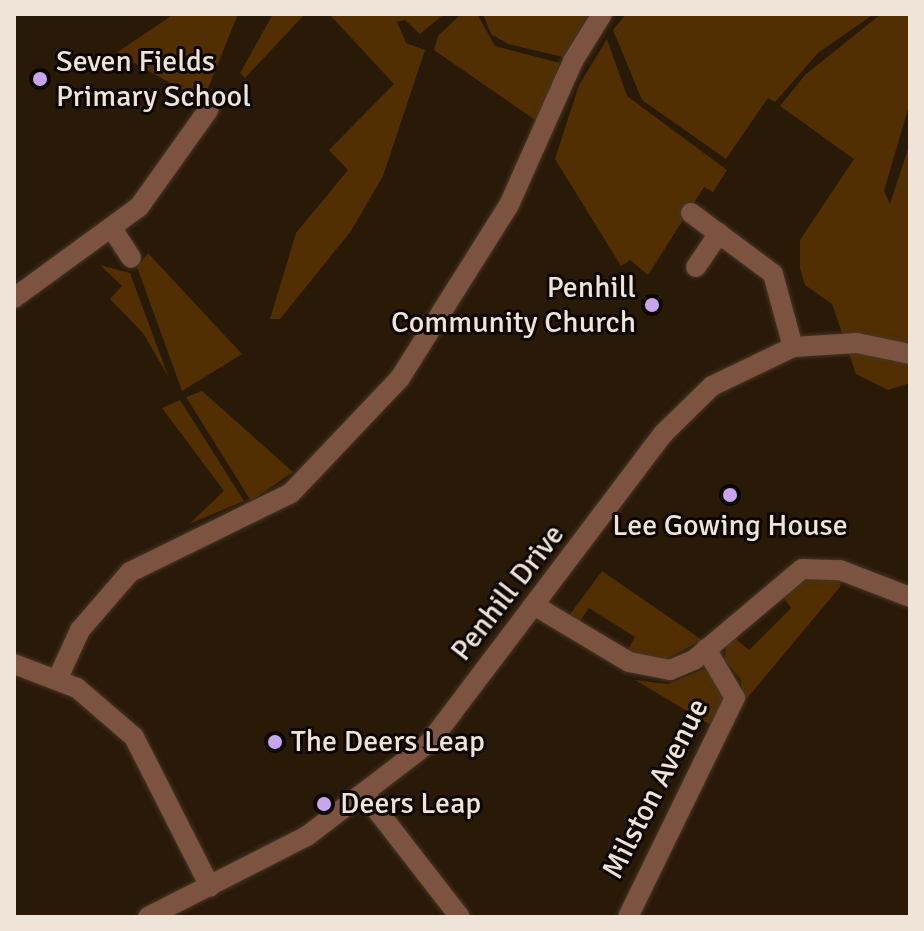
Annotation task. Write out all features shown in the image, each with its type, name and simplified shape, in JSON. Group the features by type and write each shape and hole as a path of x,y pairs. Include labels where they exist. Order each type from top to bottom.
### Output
{"street":[{"path":"58,678 80,630 130,572 291,493 400,378 509,205 573,61 602,14"},
{"path":"14,298 113,230 155,191 209,109"},
{"path":"691,213 773,274 793,347"},
{"path":"113,230 131,258"},
{"path":"696,267 719,233"},
{"name":"Penhill Drive","path":"148,917 210,887 366,796 430,742 691,404 731,373 793,347 857,343 910,354"},
{"name":"Milston Avenue","path":"537,607 643,667 683,666 802,569 840,570 910,597"},
{"name":"Milston Avenue","path":"628,917 735,698 706,649"},
{"path":"14,664 58,678 134,737 210,887"},
{"path":"366,796 460,917"}],"shaded area":[{"path":"174,14 238,14 203,101 116,53"},
{"path":"273,14 305,14 245,78 240,73"},
{"path":"329,14 444,14 420,34 405,20 397,22 406,43 425,50 383,176 351,231 280,319 270,319 296,233 348,170 329,150 394,84"},
{"path":"461,14 477,14 495,46 560,63 538,122 434,50 438,36"},
{"path":"483,14 589,14 563,57 508,44 491,34"},
{"path":"626,14 874,14 818,53 775,102 768,98 726,159 642,100 613,30"},
{"path":"881,14 910,14 910,102 884,191 890,204 910,143 910,383 888,390 856,374 832,304 805,285 800,268 800,240 854,159 780,106 805,75"},
{"path":"607,39 627,96 727,170 713,192 704,187 648,275 630,260 621,266 555,159 579,85"},
{"path":"148,253 242,354 182,391 137,267"},
{"path":"100,265 130,273 168,376 143,333 110,299 122,286"},
{"path":"202,391 293,472 251,501 186,397"},
{"path":"180,400 244,501 189,524 224,491 162,408"},
{"path":"602,571 702,640 665,660 627,652 635,637 589,608 578,624 568,617"},
{"path":"812,577 841,580 840,587 743,703 741,680 724,659 727,644 735,638 749,650 791,608 782,595"},
{"path":"704,669 728,695 714,727 635,680 668,684"}],"place":[{"name":"Seven Fields Primary School","path":"40,79"},
{"name":"Penhill Community Church","path":"652,305"},
{"name":"Lee Gowing House","path":"730,495"},
{"name":"The Deers Leap","path":"275,742"},
{"name":"Deers Leap","path":"324,804"}]}
